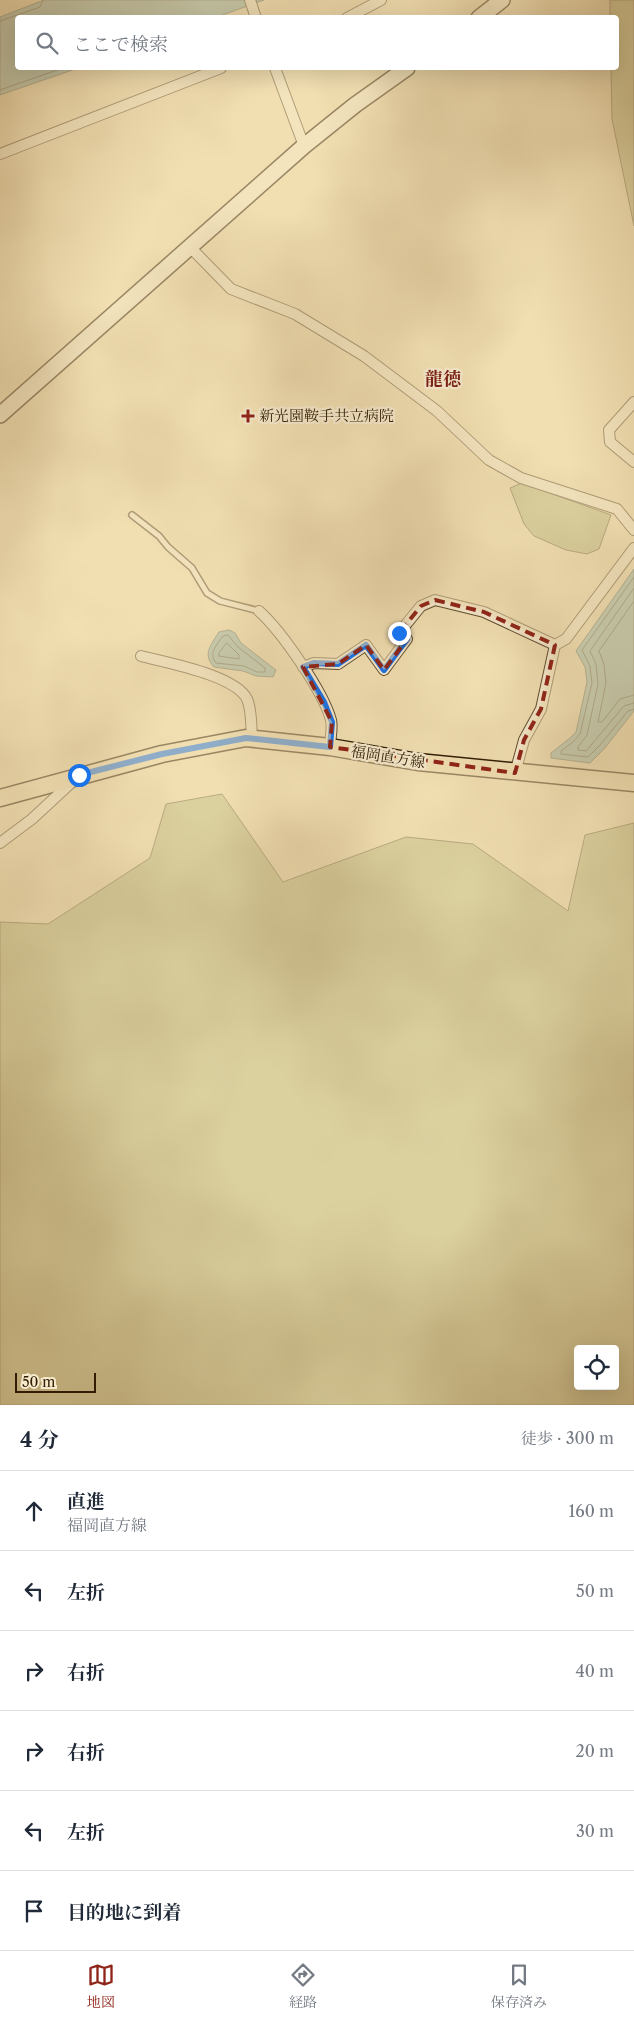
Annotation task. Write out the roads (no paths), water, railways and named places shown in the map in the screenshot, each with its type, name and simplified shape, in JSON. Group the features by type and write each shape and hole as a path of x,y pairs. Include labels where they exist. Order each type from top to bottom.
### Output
{"main road":[{"name":"福岡直方線","path":"0,798 162,754 213,743 252,738 330,747 418,762 515,773 634,783"}],"street":[{"path":"250,0 255,15"},
{"path":"353,15 381,0"},
{"path":"483,15 502,0"},
{"path":"0,154 217,70"},
{"path":"276,70 304,146"},
{"path":"0,415 304,146 355,104 404,70"},
{"path":"190,247 231,289 295,314 364,356 437,411 489,460 521,478 617,509 634,530"},
{"path":"634,402 609,430 610,442 634,462"},
{"path":"515,773 524,740 541,709 555,645 566,639 634,548"},
{"path":"303,667 314,663 338,664 366,645 384,670 407,639 399,633 421,606 435,600 484,612 555,645"},
{"path":"259,612 275,627 303,667 324,702 332,722 330,747"},
{"path":"141,656 192,669 230,683 238,688 248,700 252,738"},
{"path":"0,843 32,819 79,775"}],"lane":[{"path":"132,515 159,536 168,547 192,568 207,593 220,602 259,612"}],"water":[{"path":"44,0 264,0 223,15 15,15 15,70 72,70 0,95 0,17"},
{"path":"634,569 634,711 604,749 590,763 551,758 551,753 576,732 587,682 585,667 576,651"},
{"path":"229,630 235,633 241,643 276,670 273,677 256,676 243,671 214,667 210,662 209,650 219,632"}],"place":[{"name":"新光園鞍手共立病院","path":"248,416"}],"district":[{"name":"龍徳","path":"443,379"}]}
